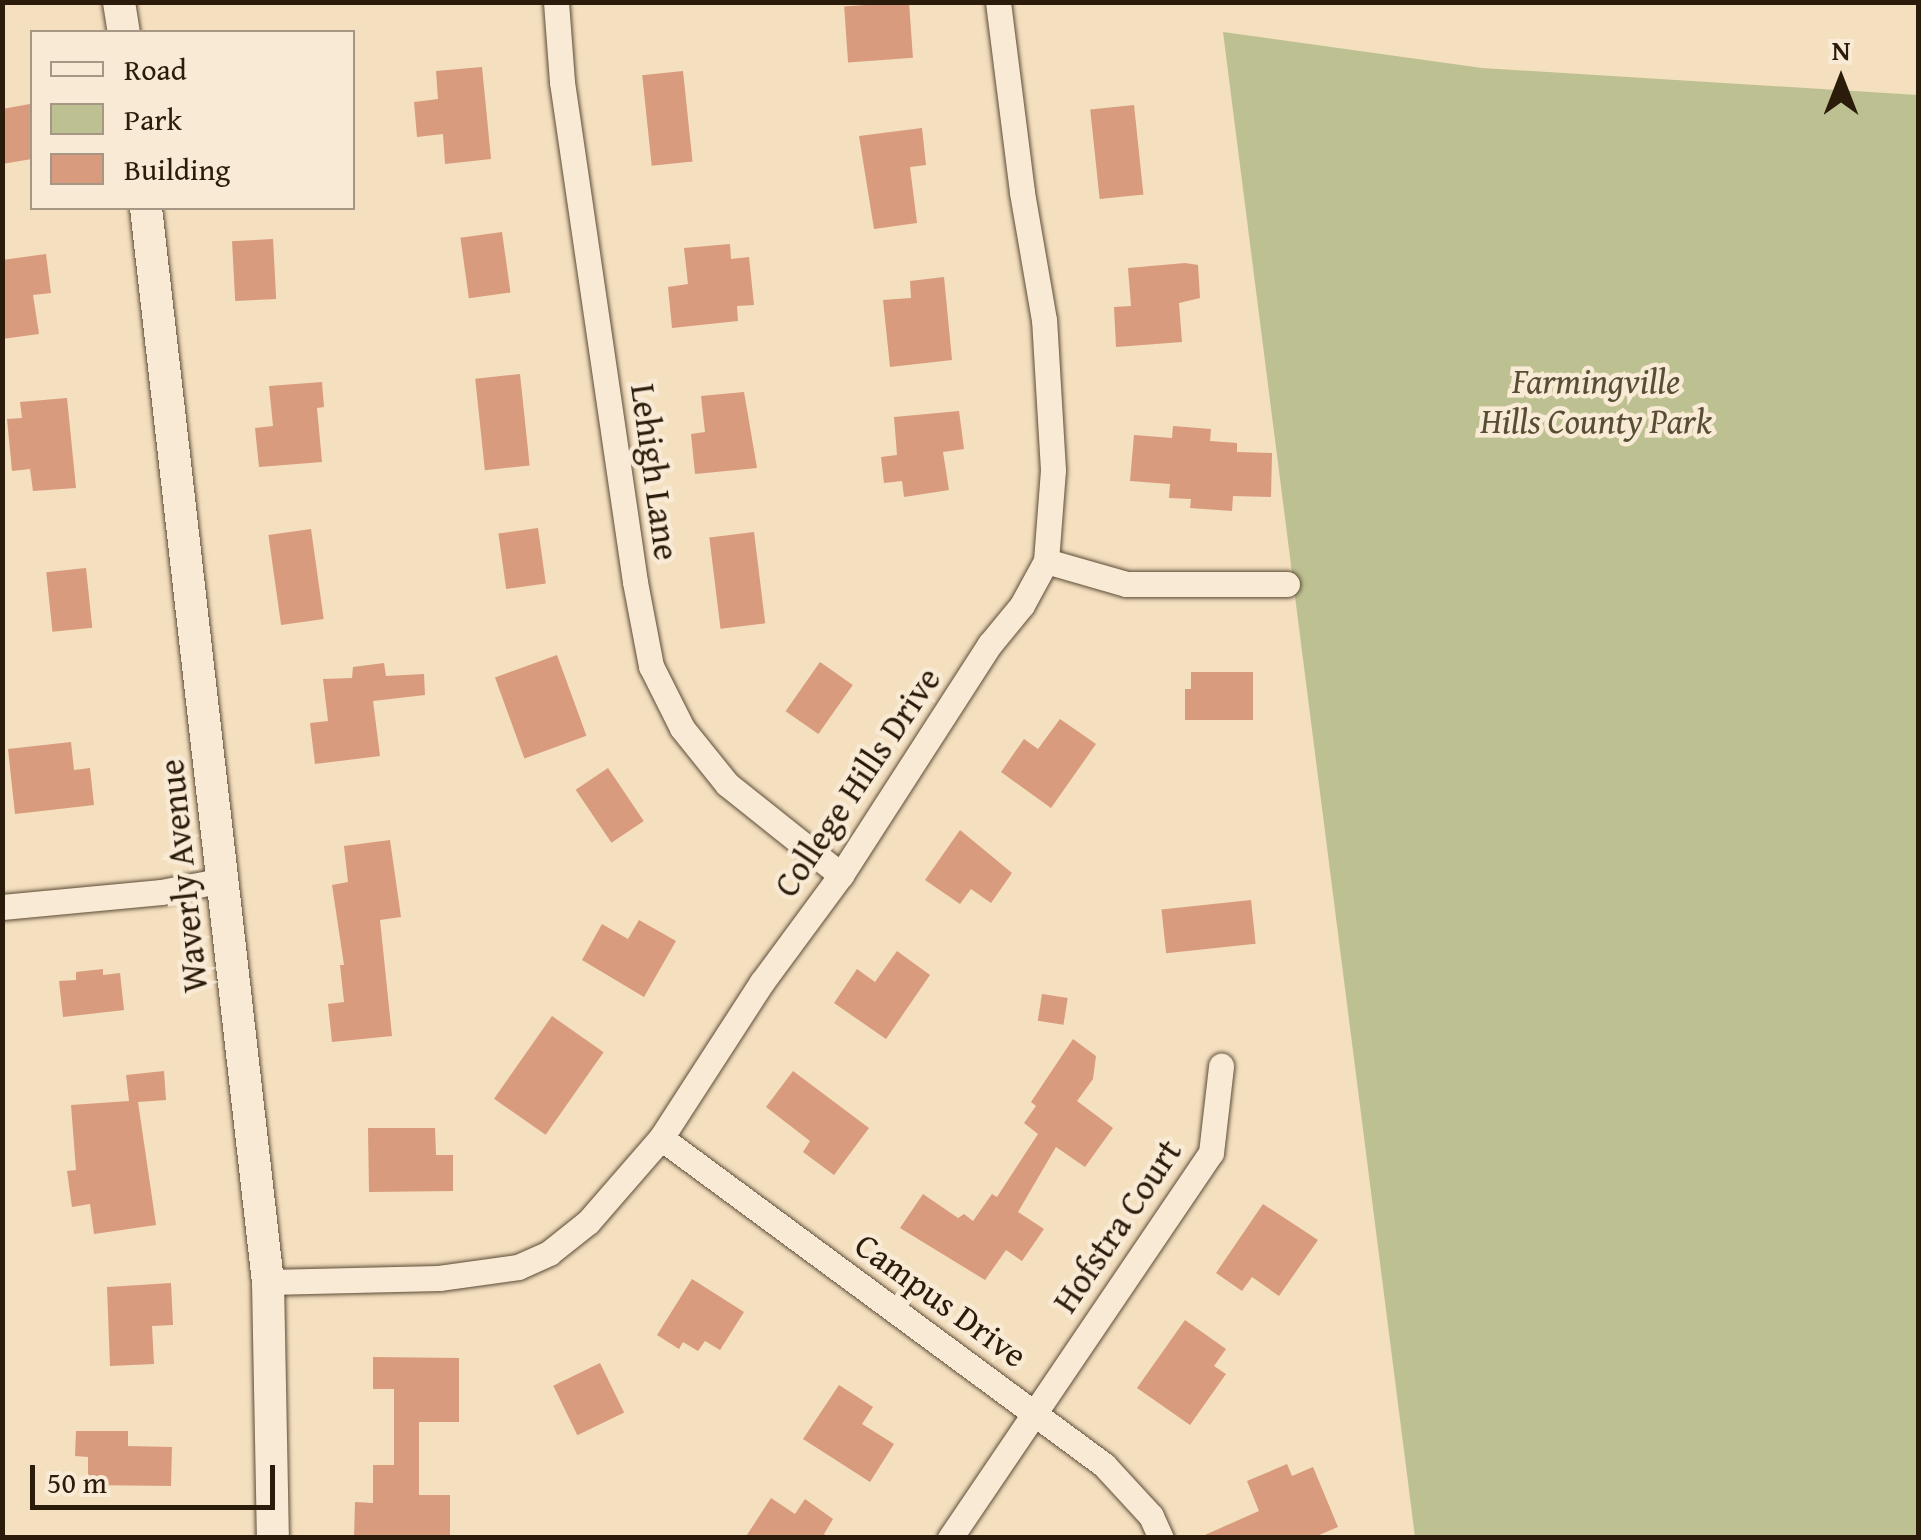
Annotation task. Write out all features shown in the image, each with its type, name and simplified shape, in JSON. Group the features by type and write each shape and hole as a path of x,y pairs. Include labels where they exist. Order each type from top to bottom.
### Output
{"street":[{"path":"120,2 124,30"},
{"name":"Lehigh Lane","path":"556,2 562,82 635,582 651,666 682,728 727,784 841,875"},
{"name":"College Hills Drive","path":"268,1282 439,1278 518,1268 549,1253 588,1222 661,1138 762,982 841,875 1046,561 1053,470 1044,320 1022,192 998,2"},
{"name":"Waverly Avenue","path":"146,210 268,1282 273,1538"},
{"path":"1046,561 1126,584 1287,584"},
{"path":"2,907 161,892 224,880"},
{"name":"Hofstra Court","path":"950,1538 1211,1153 1220,1066"},
{"name":"Campus Drive","path":"661,1138 1104,1465 1150,1516 1161,1538"}],"green space":[{"name":"Farmingville Hills County Park","path":"1223,32 1482,68 1918,95 1918,1537 1415,1537"}],"building":[{"path":"909,2 913,58 848,62 844,7"},
{"path":"482,67 491,159 445,164 443,134 417,137 414,102 438,99 436,71"},
{"path":"683,71 693,162 652,166 642,75"},
{"path":"30,104 30,159 2,164 2,109"},
{"path":"1134,105 1143,195 1100,199 1090,110"},
{"path":"922,128 926,165 910,167 917,223 874,229 859,136"},
{"path":"502,232 510,292 469,298 460,238"},
{"path":"273,239 276,299 235,301 232,241"},
{"path":"730,244 731,259 749,257 754,305 737,306 738,321 672,328 668,287 688,284 684,248"},
{"path":"46,254 51,293 33,295 39,334 2,339 2,260"},
{"path":"1198,265 1200,298 1179,303 1182,342 1116,347 1114,307 1131,306 1128,268"},
{"path":"944,277 952,360 890,367 883,300 911,298 910,281"},
{"path":"520,374 530,465 485,470 475,379"},
{"path":"322,382 324,407 317,408 322,462 259,467 255,428 273,426 269,386"},
{"path":"744,392 757,468 695,474 691,434 705,432 701,396"},
{"path":"67,398 76,488 33,491 30,469 12,471 7,419 22,418 20,402"},
{"path":"959,411 964,449 943,452 949,490 904,497 902,481 884,483 881,457 897,455 894,417"},
{"path":"1173,426 1211,429 1210,441 1237,443 1237,452 1272,453 1271,497 1233,496 1232,511 1190,508 1191,499 1169,498 1170,484 1130,481 1134,435 1172,438"},
{"path":"538,528 546,583 506,589 498,534"},
{"path":"311,529 324,619 281,625 268,535"},
{"path":"754,532 765,623 721,629 709,537"},
{"path":"86,568 92,628 52,632 46,572"},
{"path":"557,655 586,736 524,758 495,678"},
{"path":"820,662 853,685 818,734 786,711"},
{"path":"384,663 386,676 424,674 425,695 373,701 380,756 315,764 310,723 328,721 323,679 352,678 353,667"},
{"path":"1191,672 1253,672 1253,720 1185,720 1185,689 1191,689"},
{"path":"1060,719 1096,744 1051,808 1001,772 1024,739 1038,749"},
{"path":"71,742 74,770 90,768 94,805 15,814 8,749"},
{"path":"608,768 644,821 611,843 576,790"},
{"path":"960,830 1012,873 991,903 971,889 960,904 925,880"},
{"path":"390,840 401,917 380,920 392,1036 332,1042 328,1004 344,1002 340,965 344,965 332,885 348,882 344,846"},
{"path":"1251,900 1256,944 1166,953 1161,909"},
{"path":"639,920 676,941 644,997 582,960 602,924 628,939"},
{"path":"897,951 930,975 886,1039 834,1003 857,969 875,982"},
{"path":"103,969 103,975 120,973 124,1010 63,1017 59,981 76,980 76,972"},
{"path":"1042,994 1068,998 1063,1025 1038,1021"},
{"path":"552,1016 604,1052 546,1135 494,1099"},
{"path":"1073,1039 1096,1056 1093,1079 1077,1101 1113,1128 1085,1167 1056,1147 1018,1212 1044,1229 1022,1261 1006,1250 985,1280 900,1228 923,1194 958,1218 964,1214 973,1221 992,1194 997,1197 1038,1134 1024,1123 1036,1106 1031,1102"},
{"path":"164,1071 166,1100 138,1102 156,1225 94,1234 90,1204 72,1207 67,1171 76,1170 71,1105 129,1101 126,1075"},
{"path":"793,1071 869,1128 834,1175 803,1152 810,1141 766,1107"},
{"path":"368,1128 435,1128 436,1155 453,1155 453,1191 369,1192"},
{"path":"1263,1204 1318,1240 1279,1296 1252,1277 1242,1291 1216,1273"},
{"path":"692,1279 744,1312 720,1350 705,1341 698,1351 683,1342 679,1349 657,1335"},
{"path":"171,1283 173,1325 152,1326 154,1364 110,1366 107,1287"},
{"path":"1185,1320 1226,1349 1214,1366 1226,1374 1190,1425 1137,1388"},
{"path":"373,1357 459,1358 459,1422 419,1422 419,1495 450,1495 450,1538 354,1538 355,1502 373,1503 373,1465 394,1465 394,1389 373,1389"},
{"path":"600,1363 624,1412 577,1435 553,1386"},
{"path":"839,1385 873,1407 862,1424 894,1444 870,1482 803,1439"},
{"path":"76,1431 128,1431 128,1446 172,1447 171,1486 88,1485 88,1457 75,1456"},
{"path":"1287,1464 1292,1476 1313,1467 1338,1527 1312,1538 1198,1538 1259,1511 1247,1481"},
{"path":"771,1498 795,1514 805,1499 833,1519 824,1534 829,1538 745,1538"}]}
